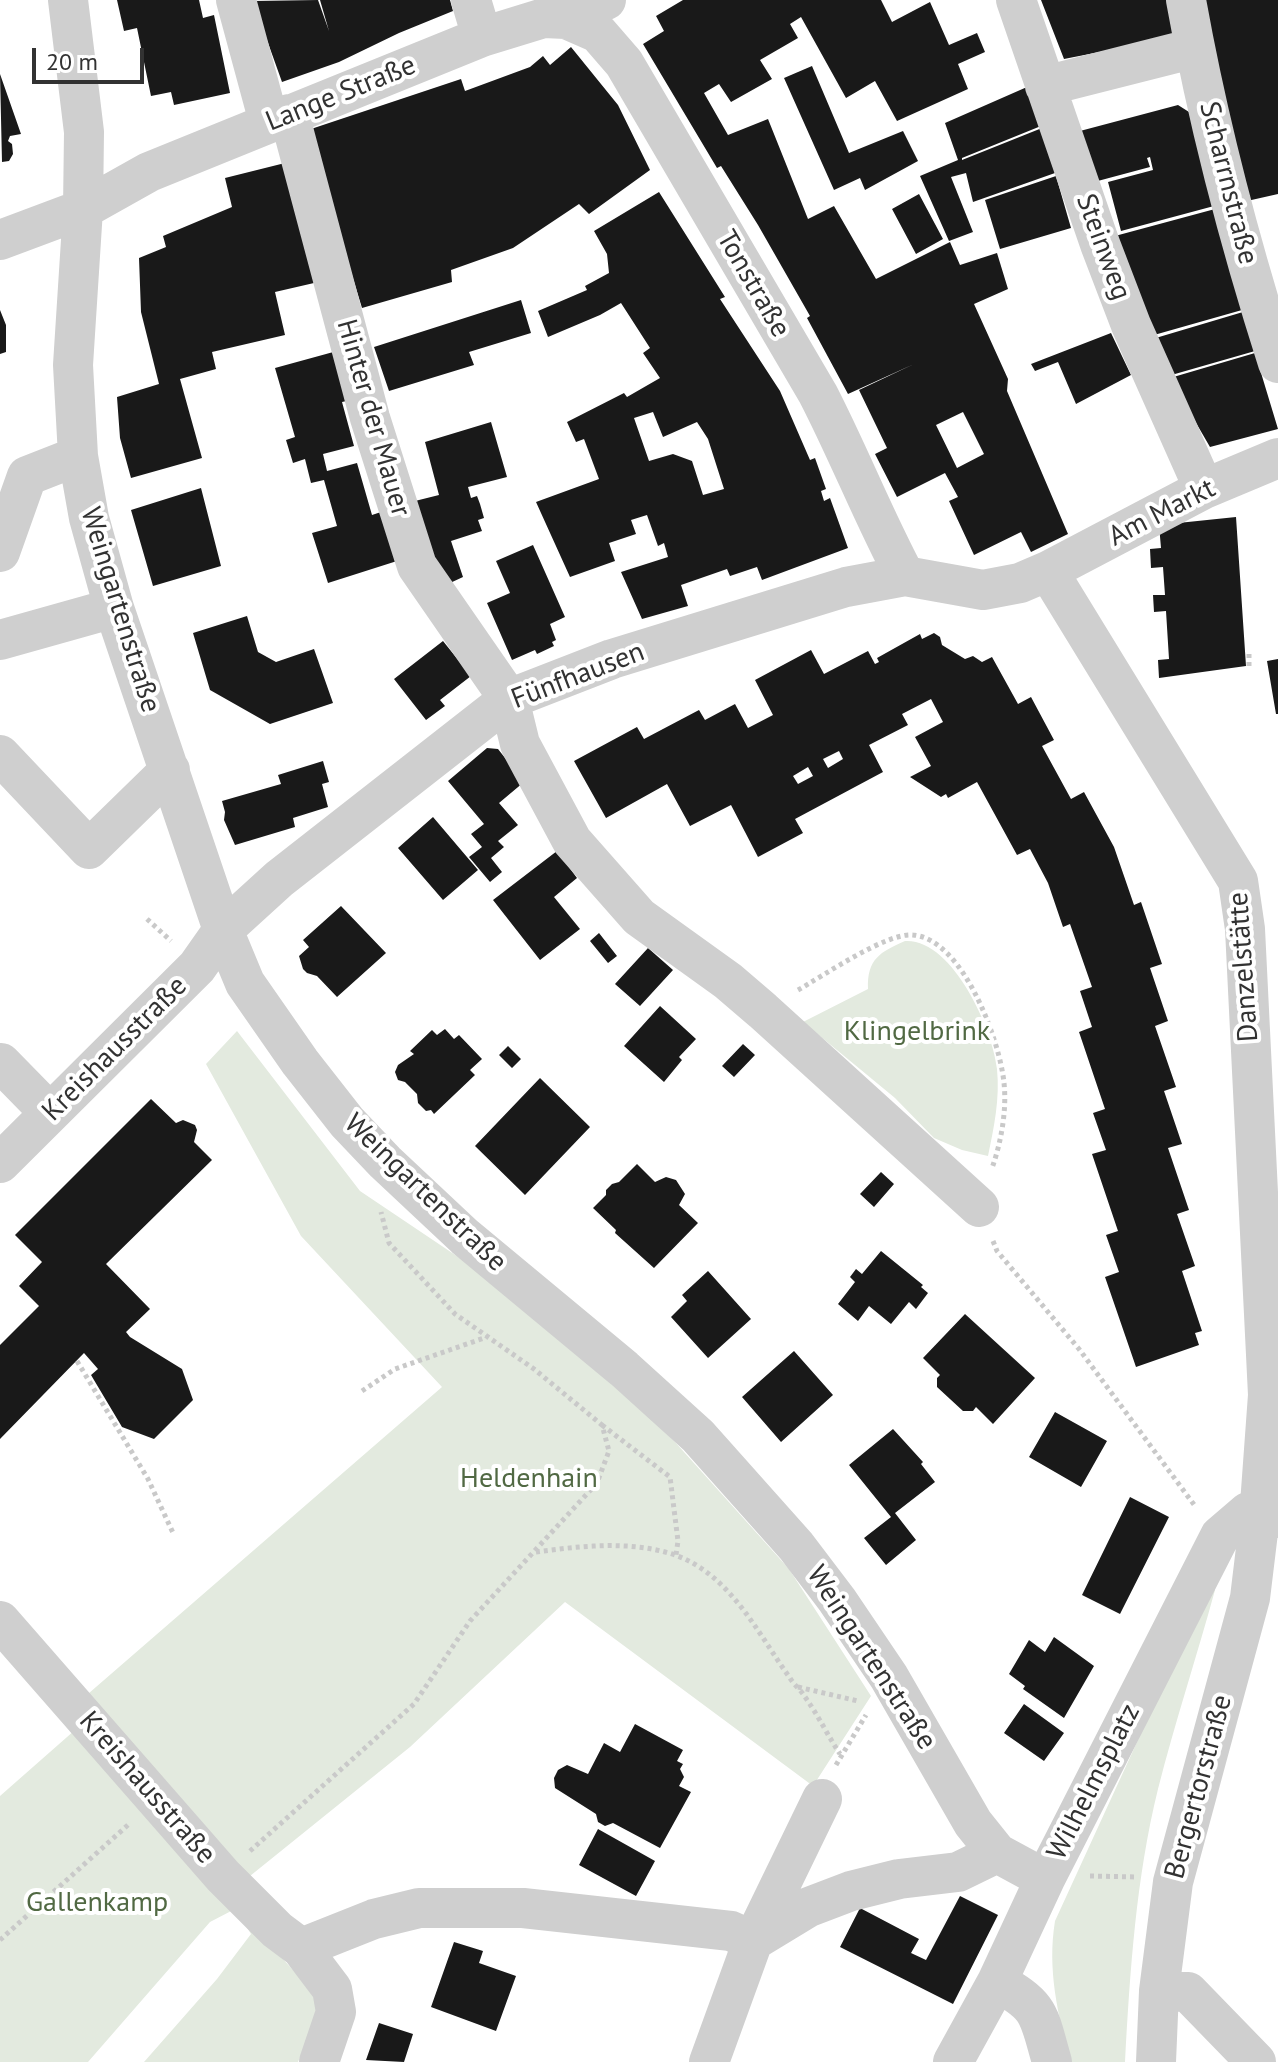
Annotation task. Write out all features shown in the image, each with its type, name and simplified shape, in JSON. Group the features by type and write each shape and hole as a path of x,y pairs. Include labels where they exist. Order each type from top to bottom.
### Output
{"street":[{"name":"Weingartenstraße","path":"68,0 84,132 83,209 73,365 78,456 89,518 114,608 223,930 245,983 300,1062 347,1122 385,1162 465,1237 624,1369 698,1436 796,1546 882,1690 973,1823 997,1853 1045,1879"},
{"name":"Hinter der Mauer","path":"236,0 279,118 417,566 509,699"},
{"name":"Lange Straße","path":"0,240 83,209 149,172 279,118 476,19 566,19 606,0"},
{"name":"Steinweg","path":"1016,0 1131,325 1204,489"},
{"name":"Scharrnstraße","path":"1186,0 1242,245 1278,363"},
{"name":"Tonstraße","path":"566,19 598,33 624,63 818,394 847,449 874,517 905,576"},
{"path":"1045,86 1195,48"},
{"path":"0,552 27,476 78,456"},
{"name":"Am Markt","path":"1048,571 1204,489 1278,458"},
{"path":"905,576 983,590 1020,583 1048,571"},
{"name":"Danzelstätte","path":"1048,571 1238,881 1245,929 1273,1395 1269,1516"},
{"name":"Fünfhausen","path":"223,930 279,879 509,699 612,659 729,621 846,587 905,576"},
{"path":"0,640 114,608"},
{"path":"509,699 520,744 572,841 639,917 728,981 979,1207"},
{"path":"0,755 89,849 170,770"},
{"name":"Kreishausstraße","path":"0,1163 197,967 223,930"},
{"path":"1,1063 50,1113"},
{"name":"Wilhelmsplatz","path":"953,2062 997,1982 1045,1879 1220,1536 1248,1512 1269,1516"},
{"name":"Bergertorstraße","path":"1156,2062 1159,1991 1173,1882 1264,1607 1269,1516"},
{"name":"Kreishausstraße","path":"0,1621 223,1876 277,1930 301,1948 332,1989 336,2012 319,2062"},
{"path":"709,2062 753,1941 822,1799"},
{"path":"753,1941 809,1907 851,1891 899,1879 958,1872 997,1853"},
{"path":"301,1948 374,1919 419,1908 523,1908 731,1931 753,1941"},
{"path":"997,1982 1022,1996 1037,2012 1052,2062"},
{"path":"1159,1991 1188,1992 1256,2062"}],"path":[{"path":"1249,654 1249,669"},
{"path":"147,919 166,937"},
{"path":"763,1011 880,943 901,935 925,938 951,958 978,996 991,1030 1004,1084 1005,1104 998,1147 979,1207 997,1251 1079,1349 1175,1481 1220,1536"},
{"path":"381,1205 381,1221 389,1243 455,1314 544,1377 670,1477 678,1541 676,1555"},
{"path":"362,1391 395,1369 488,1337"},
{"path":"77,1361 148,1479 174,1535"},
{"path":"223,1876 414,1704 470,1621 597,1483 609,1451 602,1425"},
{"path":"535,1552 611,1546 676,1555 705,1572 755,1625 840,1754"},
{"path":"797,1687 882,1690"},
{"path":"822,1799 840,1754 882,1690"},
{"path":"0,1940 156,1799"},
{"path":"1113,1877 1143,1877"}],"green space":[{"name":"Klingelbrink","path":"905,941 922,944 939,954 954,970 979,1010 988,1032 997,1069 998,1091 988,1156 962,1150 934,1138 895,1098 803,1022 868,989 870,970 877,958"},
{"name":"Heldenhain","path":"237,1031 360,1191 485,1275 594,1365 675,1442 789,1569 871,1696 813,1786 565,1602 410,1747 250,1876 81,1700 442,1387 301,1236 206,1064"},
{"path":"1212,1589 1215,1590 1150,1823 1135,1925 1125,2062 1070,2062 1053,1974 1055,1921 1176,1657"},
{"name":"Gallenkamp","path":"75,1730 322,2002 298,2062 144,2062 217,1979 251,1934 235,1909 210,1922 88,2062 0,2062 0,1796"}],"building":[{"path":"117,0 199,0 203,18 214,15 230,93 174,105 171,92 151,96 137,28 124,31"},
{"path":"318,0 329,31 320,0 450,0 453,11 339,62 282,82 253,1"},
{"path":"683,0 881,0 892,22 930,2 949,45 977,33 985,52 958,64 968,89 897,121 875,81 846,98 801,17 790,24 798,38 760,60 772,79 731,102 719,84 704,93 728,135 768,119 808,219 834,206 876,279 950,242 960,265 997,253 1008,289 974,304 1008,379 1007,391 1068,534 1031,552 1021,532 974,555 949,501 958,497 945,473 897,497 875,454 887,448 859,390 914,364 848,394 807,318 810,316 758,225 721,166 717,168 643,44 664,31 656,16","holes":["963,412 984,454 957,468 936,425"]},
{"path":"1041,0 1169,0 1176,37 1064,59"},
{"path":"1204,0 1278,0 1278,194 1247,201"},
{"path":"571,47 618,105 650,170 589,214 579,204 513,248 451,270 452,282 362,308 308,130 461,79 465,91 530,67 543,56 550,65"},
{"path":"812,66 849,153 903,131 918,161 865,190 860,178 834,190 784,78"},
{"path":"0,74 21,134 10,136 8,141 12,144 13,154 9,161 2,162"},
{"path":"1027,87 1041,126 962,160 1042,128 1055,173 973,202 966,173 951,177 973,232 949,241 920,176 958,160 945,123"},
{"path":"1178,105 1189,112 1214,206 1121,231 1108,182 1153,170 1150,157 1147,158 1150,167 1094,182 1080,131"},
{"path":"285,163 314,283 275,292 285,335 212,352 216,369 180,379 202,458 131,478 120,438 117,397 159,384 141,312 139,258 166,247 163,236 232,207 225,178"},
{"path":"1056,176 1071,228 1000,249 985,200"},
{"path":"659,192 725,297 720,299 780,391 810,460 815,458 826,489 821,491 824,501 830,498 848,548 762,580 757,567 730,576 727,569 681,585 688,606 642,619 621,572 668,557 664,543 658,546 647,515 631,520 636,534 609,543 615,561 570,577 536,502 599,479 584,439 576,442 567,422 624,393 627,397 660,378 643,353 650,348 621,303 548,337 538,311 587,290 585,286 609,273 607,254 594,231","holes":["653,412 663,437 697,422 708,439 724,489 703,495 692,461 673,454 649,461 634,418"]},
{"path":"919,194 943,239 916,254 892,209"},
{"path":"1215,209 1242,310 1147,337 1115,236"},
{"path":"521,300 531,333 469,352 474,365 389,391 374,347"},
{"path":"0,310 6,325 6,352 0,354"},
{"path":"1243,312 1255,351 1168,376 1149,340"},
{"path":"1111,333 1131,375 1076,404 1058,362 1035,371 1031,364"},
{"path":"337,351 351,400 342,402 354,446 323,454 327,471 357,463 372,515 381,512 397,561 328,583 312,533 337,526 324,480 311,483 305,459 293,463 286,440 295,437 275,368"},
{"path":"1255,353 1278,429 1210,447 1170,378"},
{"path":"491,422 507,477 468,487 471,498 477,496 480,504 484,518 478,520 482,531 451,541 463,577 450,583 437,570 415,501 439,495 425,442"},
{"path":"201,488 221,566 153,586 131,510"},
{"path":"1236,517 1246,666 1159,678 1158,660 1169,659 1166,611 1154,612 1153,595 1165,595 1163,567 1151,568 1150,549 1161,548 1159,525"},
{"path":"533,545 565,617 550,624 556,640 552,642 554,646 512,660 487,603 510,593 496,561"},
{"path":"247,616 258,652 276,662 314,649 333,703 270,724 210,690 193,633"},
{"path":"934,633 940,637 942,645 965,659 973,656 982,662 992,657 1018,704 1031,697 1054,740 1042,746 1071,799 1084,792 1114,847 1134,905 1141,902 1162,964 1150,968 1168,1021 1155,1026 1176,1087 1164,1091 1182,1144 1168,1148 1189,1210 1177,1214 1195,1266 1182,1271 1202,1331 1195,1333 1199,1345 1136,1367 1105,1277 1119,1272 1106,1235 1118,1231 1092,1154 1106,1150 1093,1113 1105,1109 1079,1032 1092,1027 1080,991 1092,987 1070,924 1063,927 1048,883 1030,849 1017,855 977,782 948,798 946,794 941,797 910,777 931,766 915,737 943,722 931,699 902,714 908,725 869,745 883,772 795,819 803,833 758,857 731,805 690,826 667,784 606,818 574,761 637,727 644,739 699,710 705,720 735,704 748,728 773,715 755,680 811,650 824,674 868,651 875,664 879,662 877,658 920,634 922,639","holes":["839,751 843,759 828,768 823,759","808,767 813,776 798,784 793,776"]},
{"path":"443,641 471,676 440,700 445,706 426,720 394,679"},
{"path":"1278,659 1278,714 1276,714 1267,661"},
{"path":"487,748 498,749 524,782 499,803 518,825 498,841 504,847 491,858 502,872 490,882 469,857 482,847 471,834 484,824 448,781"},
{"path":"323,761 329,782 322,784 328,807 293,818 295,827 235,845 224,820 222,801 281,784 278,775"},
{"path":"433,817 478,870 443,900 398,848"},
{"path":"557,851 577,878 554,897 580,929 540,960 493,900"},
{"path":"341,906 386,953 337,997 317,976 303,969 299,956 309,947 303,940"},
{"path":"599,933 617,956 608,963 590,941"},
{"path":"648,948 673,970 640,1006 615,984"},
{"path":"660,1006 696,1039 679,1057 682,1060 664,1082 624,1046"},
{"path":"445,1029 454,1039 459,1035 482,1059 470,1070 475,1075 434,1114 418,1103 417,1094 405,1082 398,1080 395,1072 398,1065 414,1054 410,1051 432,1030 437,1035"},
{"path":"743,1044 755,1055 734,1077 722,1066"},
{"path":"508,1046 521,1059 512,1068 499,1055"},
{"path":"540,1078 590,1127 525,1195 475,1146"},
{"path":"151,1099 176,1123 183,1120 195,1125 194,1142 212,1160 106,1264 150,1309 126,1332 182,1369 193,1400 154,1439 122,1427 91,1375 98,1369 84,1353 0,1439 0,1345 39,1306 19,1286 42,1262 15,1235"},
{"path":"637,1164 655,1182 666,1177 676,1180 685,1194 679,1205 698,1223 654,1268 593,1208 612,1184 619,1182"},
{"path":"881,1172 894,1184 874,1207 860,1194"},
{"path":"881,1251 923,1285 921,1287 928,1293 916,1309 909,1302 891,1324 869,1306 858,1321 838,1304 855,1282 850,1277 856,1269 862,1274"},
{"path":"708,1271 751,1319 708,1358 671,1317 687,1301 682,1295"},
{"path":"965,1314 1035,1378 993,1424 976,1407 973,1411 963,1411 937,1387 940,1375 923,1358"},
{"path":"794,1351 833,1395 781,1442 742,1397"},
{"path":"1055,1412 1107,1441 1081,1487 1029,1457"},
{"path":"893,1429 923,1462 921,1464 935,1482 895,1513 916,1540 886,1565 864,1538 891,1517 849,1465"},
{"path":"1130,1497 1169,1517 1120,1614 1082,1595"},
{"path":"1054,1637 1094,1666 1064,1718 1023,1689 1025,1686 1009,1674 1029,1640 1045,1652"},
{"path":"1024,1704 1064,1733 1044,1761 1004,1733"},
{"path":"635,1724 683,1750 677,1761 683,1764 680,1769 684,1777 679,1786 691,1792 660,1848 613,1823 605,1826 598,1822 596,1814 555,1788 554,1778 558,1770 567,1765 588,1774 604,1743 620,1752"},
{"path":"598,1829 655,1861 636,1896 579,1865"},
{"path":"960,1896 998,1915 953,2004 840,1947 860,1908 919,1939 911,1953 926,1960"},
{"path":"454,1942 483,1951 479,1963 516,1976 496,2031 431,2007"},
{"path":"379,2023 413,2034 404,2062 366,2060"}]}
